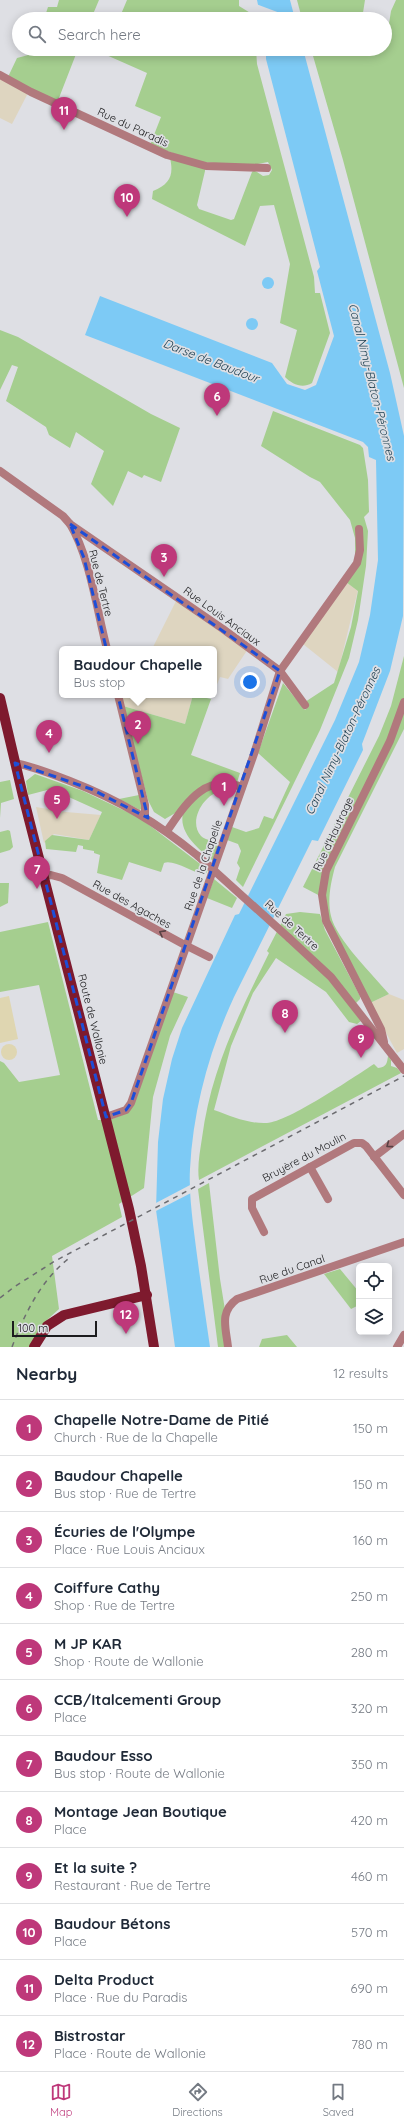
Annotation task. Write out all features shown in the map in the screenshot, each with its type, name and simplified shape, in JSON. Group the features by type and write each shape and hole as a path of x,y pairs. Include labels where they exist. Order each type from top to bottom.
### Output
{"main road":[{"name":"Route de Wallonie","path":"0,698 15,764 136,1236 154,1347"},
{"path":"34,1347 47,1326 64,1315 146,1295"}],"street":[{"name":"Rue du Paradis","path":"0,75 31,92 167,155 206,166 267,168"},
{"name":"Rue Louis Anciaux","path":"0,471 63,516 70,524 211,620 280,671 305,705"},
{"name":"Rue de Tertre","path":"70,524 78,540 84,558 106,646"},
{"name":"Rue de la Chapelle","path":"106,1117 126,1110 132,1102 242,787 280,671 358,563 360,550 359,529"},
{"path":"119,698 146,805 145,816"},
{"name":"Rue d'Hautrage","path":"384,1042 381,1030 326,921 323,910 324,883 334,852 390,741 404,702"},
{"name":"Rue de Tertre","path":"15,764 31,766 91,789 145,816 167,831 198,856 331,977 360,1011 404,1070"},
{"path":"167,831 186,804 204,789 221,783 242,787"},
{"name":"Rue des Agaches","path":"44,876 51,875 62,878 209,957"},
{"path":"364,997 365,1003 360,1011 368,1012 369,1008"},
{"path":"374,1157 404,1134"},
{"name":"Bruyère du Moulin","path":"264,1232 252,1208 252,1199 354,1143 362,1143 404,1195"},
{"path":"310,1167 328,1199"},
{"name":"Rue du Canal","path":"228,1347 226,1312 231,1304 237,1299 404,1242"},
{"path":"397,1347 404,1335"}],"highlighted area":[{"path":"70,524 280,671 131,1103 126,1110 106,1117 15,763 91,789 148,818 84,558"}],"shaded area":[{"path":"0,78 28,93 12,124 0,118"},
{"path":"346,582 358,590 338,672 303,644"},
{"path":"177,599 248,649 228,679 220,677 217,684 217,646 154,646"},
{"path":"122,698 192,698 185,724 123,706"},
{"path":"36,807 66,812 101,815 89,840 54,834 44,843"},
{"path":"389,994 404,1000 404,1049 397,1053 370,1003"}],"green space":[{"path":"59,0 99,0 94,12 46,12 48,7 57,7"},
{"path":"127,0 239,0 239,6 249,12 122,12"},
{"path":"297,0 365,0 363,12 300,12"},
{"path":"396,0 404,0 404,388 343,160 313,56 392,56 391,11"},
{"path":"24,56 75,56 57,103 8,77 17,58"},
{"path":"109,56 256,56 257,64 314,277 315,293 320,293 330,333 312,383 301,386 291,382 285,377 297,330 280,323 290,264 274,205 260,206 245,246 152,199 153,191 167,182 171,174 170,158 205,168 197,205 199,209 231,220 234,219 252,172 254,170 263,176 269,175 272,170 268,162 252,165 198,162 150,145 161,117 135,106 147,73"},
{"path":"0,330 18,337 151,414 180,428 161,482 144,475 142,478 128,471 113,506 91,484 104,451 76,432 70,448 49,435 46,427 6,401 18,367 12,365 0,390"},
{"path":"273,411 360,445 363,448 368,480 369,512 364,517 368,531 366,566 358,620 349,658 320,730 243,887 236,880 240,868 237,863 241,851 238,844 227,840 232,827 246,832 259,828 264,816 273,819 290,782 258,753 283,683 305,710 308,707 305,702 334,683 351,627 358,591 346,582 355,561 355,538 350,520 320,482 261,446"},
{"path":"404,656 404,729 335,867 330,891 329,904 334,925 347,946 389,994 370,1003 329,925 322,897 303,887 379,736 391,706"},
{"path":"192,698 211,699 191,755 240,773 235,789 232,791 215,793 202,805 198,813 196,821 197,829 201,836 208,840 222,843 216,863 187,835 182,821 183,813 177,812 165,819 154,812 148,800 123,706 185,724"},
{"path":"35,774 83,791 140,818 208,870 205,875 168,862 164,863 161,872 129,862 122,880 97,873 100,855 94,853 94,851 83,849 83,846 78,845 76,852 46,849 45,841 52,835 89,840 102,812 51,789 28,795 26,781"},
{"path":"10,780 14,799 1,803 0,818 0,782"},
{"path":"139,795 142,807 140,810 119,799"},
{"path":"10,831 13,847 10,850 0,853 0,832"},
{"path":"214,879 237,898 232,908 207,898"},
{"path":"0,883 9,883 8,903 0,907"},
{"path":"300,912 320,914 325,930 360,996 360,999 351,1008 361,1021 357,1024 349,1022 326,992 276,958 253,993 231,1046 214,1110 246,1121 267,1123 277,1121 305,1107 374,1064 378,1068 385,1066 388,1056 391,1060 391,1066 397,1068 401,1073 199,1180 199,1159 206,1113 219,1065 237,1020 269,953 267,951 286,914"},
{"path":"48,922 98,1120 109,1120 127,1113 173,992 188,997 170,1036 153,1097 144,1188 119,1204 122,1217 52,1256 59,1309 47,1320 37,1333 30,1347 0,1347 0,1061 4,1063 19,1082 60,1075 39,985 0,992 0,932"},
{"path":"209,1183 220,1279 231,1347 218,1347 198,1189"},
{"path":"340,1269 356,1288 356,1306 351,1309 324,1274"},
{"path":"287,1335 297,1347 259,1347 262,1339"}],"sand":[{"path":"9,996 18,1039 0,1043 0,998"},
{"path":"6,1044 12,1044 17,1049 15,1058 12,1060 6,1060 1,1055 1,1049"}],"water":[{"path":"257,0 290,0 293,12 260,12"},
{"path":"266,56 305,56 390,373 404,436 403,616 390,671 362,744 363,750 318,841 312,840 234,997 217,1038 210,1060 195,1125 192,1147 190,1196 210,1347 175,1347 156,1210 158,1142 163,1099 172,1059 182,1028 235,915 239,914 335,720 359,662 370,615 378,560 376,460 369,457 368,447 363,442 85,335 100,296 272,363 287,384 305,390 316,385 334,336 317,271 320,267"},
{"path":"266,277 270,277 274,283 270,289 266,289 262,285 262,281"},
{"path":"250,318 254,318 258,324 254,330 250,330 246,326 246,322"}],"pier":[{"path":"256,4 277,12 257,12"},
{"path":"192,1184 193,1192 154,1212 154,1204"}],"railway":[{"path":"0,1298 14,1287 55,1261 404,1076"},
{"path":"12,1347 22,1322 34,1299 49,1278 68,1259"}],"place":[{"name":"Delta Product","path":"64,130"},
{"name":"Baudour Bétons","path":"127,217"},
{"name":"CCB/Italcementi Group","path":"217,416"},
{"name":"Écuries de l'Olympe","path":"164,577"},
{"name":"Baudour Chapelle","path":"138,744"},
{"name":"Coiffure Cathy","path":"49,753"},
{"name":"Chapelle Notre-Dame de Pitié","path":"224,806"},
{"name":"M JP KAR","path":"57,819"},
{"name":"Baudour Esso","path":"37,889"},
{"name":"Montage Jean Boutique","path":"285,1033"},
{"name":"Et la suite ?","path":"361,1058"},
{"name":"Bistrostar","path":"126,1334"}],"water label":[{"name":"Darse de Baudour","path":"211,361"},
{"name":"Canal Nimy-Blaton-Péronnes","path":"372,382"},
{"name":"Canal Nimy-Blaton-Péronnes","path":"343,741"}]}
